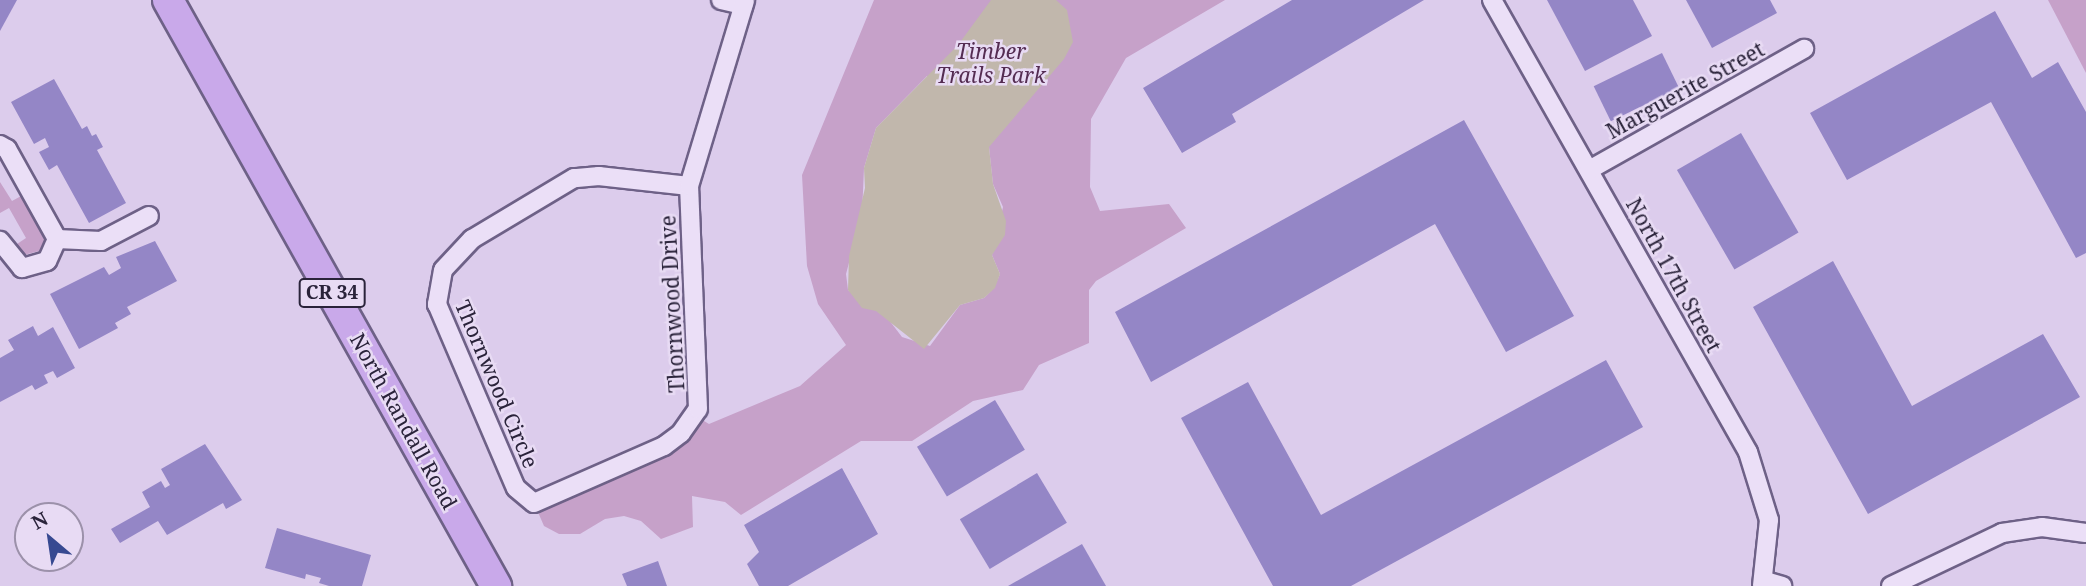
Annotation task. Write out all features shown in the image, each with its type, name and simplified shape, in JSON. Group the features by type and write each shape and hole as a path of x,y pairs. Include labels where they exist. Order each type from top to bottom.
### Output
{"main road":[{"name":"North Randall Road","path":"168,0 496,586"}],"street":[{"path":"722,0 744,3"},
{"name":"North 17th Street","path":"1492,0 1748,452 1769,520 1770,584"},
{"name":"Thornwood Drive","path":"524,497 534,503 546,501 664,446 681,433 698,409 690,186 744,3"},
{"name":"Marguerite Street","path":"1589,170 1804,49"},
{"path":"0,145 6,149 57,239"},
{"name":"Thornwood Circle","path":"524,497 516,488 437,304 443,270 472,239 574,178 599,176 690,186"},
{"path":"57,239 101,241 149,216"},
{"path":"0,241 22,268 47,261 57,239"},
{"path":"1891,586 2001,533 2042,527 2086,533"}],"green space":[{"name":"Timber Trails Park","path":"874,0 1225,0 1126,58 1091,119 1090,187 1100,211 1169,204 1186,228 1096,281 1089,290 1089,343 1039,365 1023,390 973,401 912,441 861,441 741,515 725,502 692,496 693,527 661,539 641,521 624,516 605,519 580,534 559,534 544,526 534,503 664,446 694,415 709,424 800,386 846,345 818,304 807,266 802,175","holes":["927,76 989,147 993,184 1003,207 992,255 1000,274 994,288 984,298 960,305 930,346 902,337 889,320 848,290 846,274 862,214 864,168 876,128"]},
{"path":"2048,0 2086,0 2086,73"},
{"path":"0,182 12,201 23,195 47,237 39,251 24,255 14,246 26,238 9,208 0,213"}],"shaded area":[{"path":"991,0 1056,0 1067,10 1073,42 1064,59 989,147 993,184 1006,221 1005,235 992,255 1000,274 995,288 984,298 960,305 924,349 876,311 862,308 848,290 849,256 865,188 864,168 876,128 958,45"}],"building":[{"path":"0,0 17,0 0,31"},
{"path":"1292,0 1424,0 1232,114 1236,122 1182,153 1143,88"},
{"path":"1547,0 1633,0 1652,36 1585,71"},
{"path":"1686,0 1770,0 1777,13 1712,48"},
{"path":"1995,11 2032,78 2058,62 2086,112 2086,253 2076,258 1991,102 1847,180 1810,113"},
{"path":"1662,53 1679,88 1611,121 1594,86"},
{"path":"54,79 82,129 87,126 92,136 96,134 103,147 97,150 126,203 89,223 57,165 49,170 39,152 49,147 45,138 34,144 11,102"},
{"path":"1464,120 1574,316 1506,352 1435,224 1151,382 1115,312"},
{"path":"1741,133 1798,233 1734,270 1677,170"},
{"path":"155,241 177,281 127,307 131,314 115,323 118,328 79,349 50,294 104,267 109,275 121,268 116,257"},
{"path":"1833,261 1912,406 2043,334 2080,397 1868,514 1753,307"},
{"path":"33,326 38,336 53,327 75,368 57,378 53,371 44,375 48,383 35,390 32,385 0,402 0,358 14,350 8,340"},
{"path":"1606,360 1643,427 1351,586 1273,586 1181,418 1248,382 1321,515"},
{"path":"995,400 1025,450 947,497 917,447"},
{"path":"205,444 242,500 226,509 223,503 167,535 158,521 120,543 111,529 150,507 142,492 161,481 165,488 170,485 161,469"},
{"path":"842,468 878,534 788,586 759,586 747,564 759,552 744,525"},
{"path":"1037,473 1067,523 990,569 960,519"},
{"path":"277,528 371,555 362,586 329,586 319,583 321,578 306,574 305,579 265,568"},
{"path":"1082,544 1106,586 1008,586"},
{"path":"658,561 667,586 627,586 622,574"}]}
